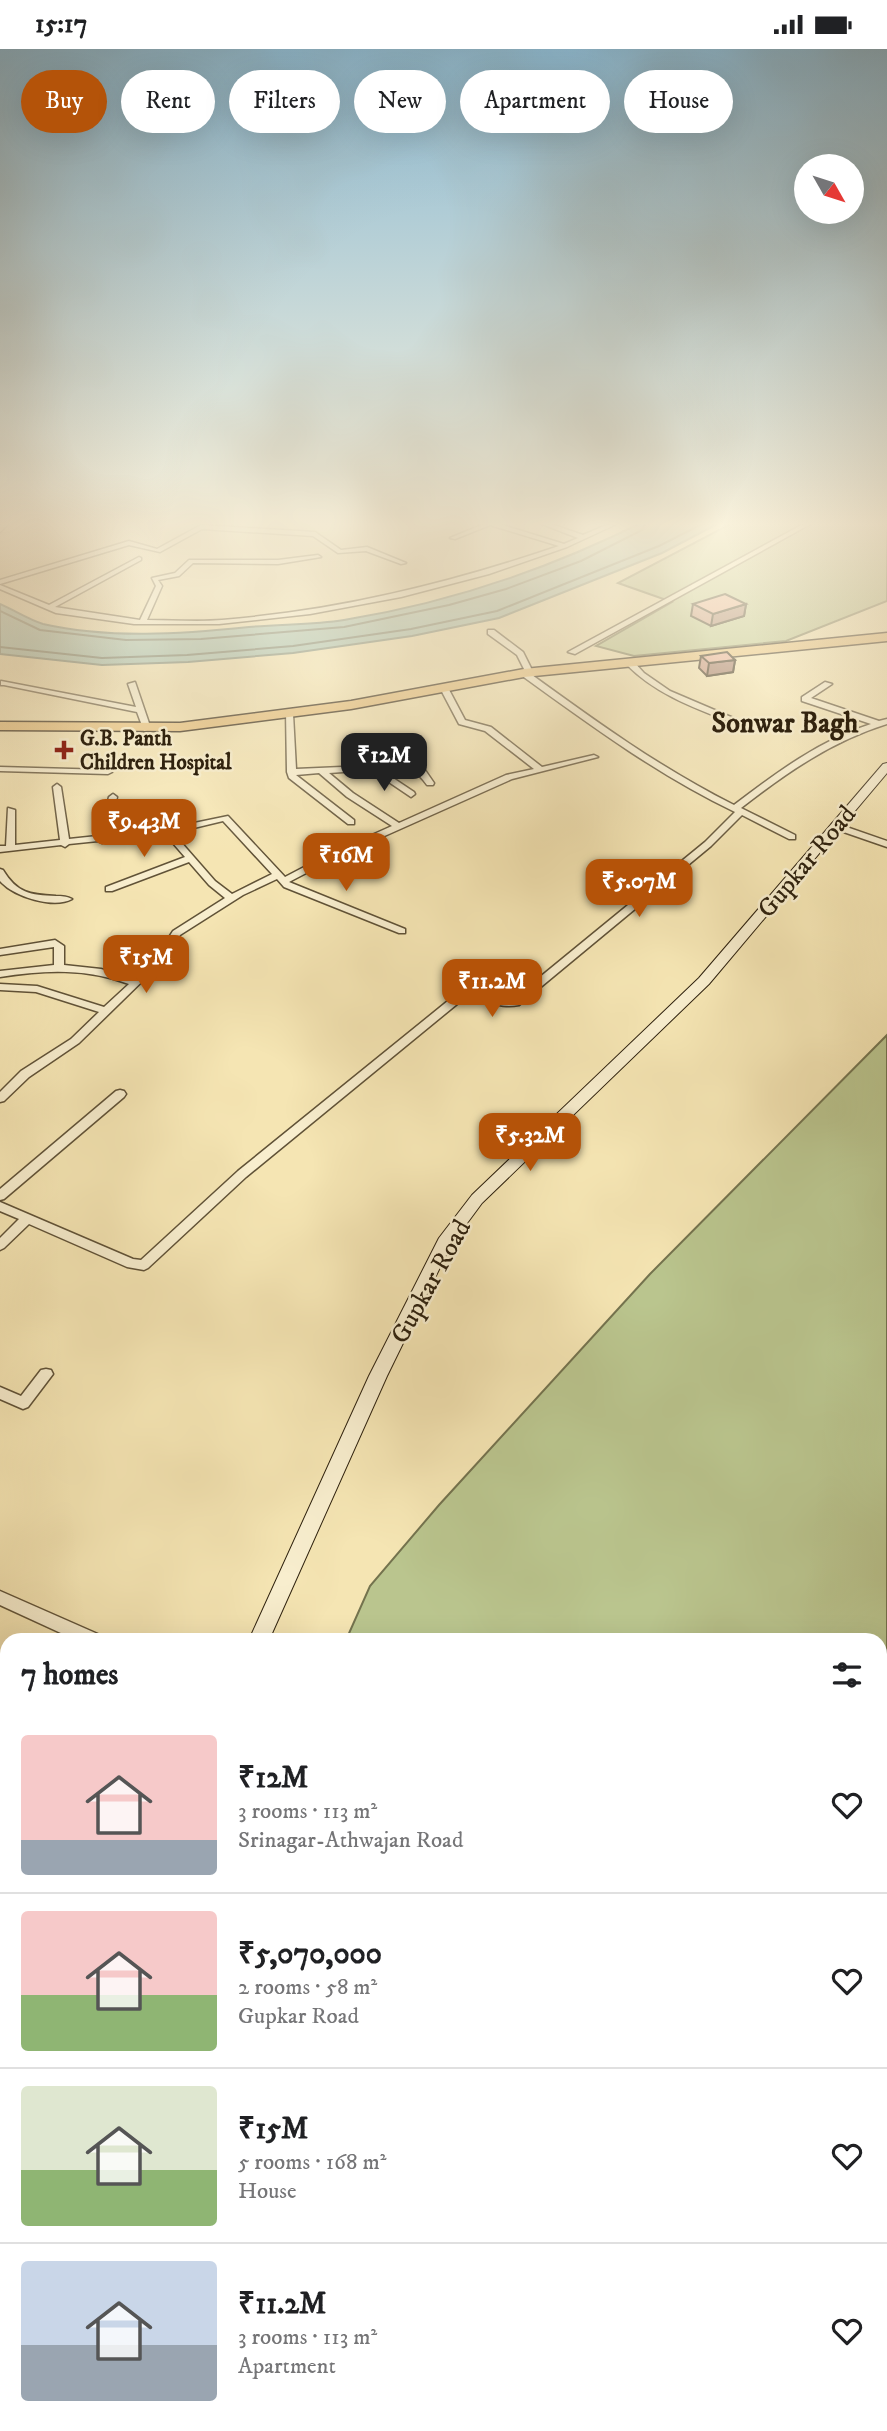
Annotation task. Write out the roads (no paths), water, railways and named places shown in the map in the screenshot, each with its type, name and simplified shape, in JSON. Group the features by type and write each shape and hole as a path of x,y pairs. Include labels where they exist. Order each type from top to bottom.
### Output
{"highway":[{"path":"855,639 868,632"},
{"path":"0,726 147,729 289,714 526,671 887,637"},
{"path":"526,671 630,663 836,640"}],"main road":[{"name":"Gupkar Road","path":"262,1633 377,1376 445,1242 477,1199 704,981 887,766"}],"street":[{"path":"491,632 520,654 526,671 616,740 737,811 771,824 792,837"},
{"path":"572,652 584,645 588,635 593,632"},
{"path":"630,663 648,682 666,694 741,723"},
{"path":"4,683 141,710"},
{"path":"132,684 147,729"},
{"path":"828,684 805,699 877,723"},
{"path":"444,688 455,704 460,720 488,729 540,769"},
{"path":"289,714 291,772 300,785 351,822"},
{"path":"0,1206 131,1264 144,1265 242,1174 458,998 470,995 504,1005 515,1003 708,844 737,811 810,753 842,736 887,721"},
{"path":"0,1098 25,1074 65,1050 166,952 176,933 231,898 400,827 509,777 594,757"},
{"path":"291,772 415,767 430,783"},
{"path":"373,768 411,794"},
{"path":"0,769 108,772"},
{"path":"322,771 350,795 400,827"},
{"path":"57,787 65,844"},
{"path":"102,840 99,811 110,811 113,797"},
{"path":"11,810 5,848 168,832 225,818 293,888 402,931"},
{"path":"835,826 887,844"},
{"path":"168,832 212,883 231,898"},
{"path":"109,889 190,858"},
{"path":"0,872 7,884 27,897 67,899"},
{"path":"0,952 55,943 59,946 59,967"},
{"path":"0,974 59,967 96,969 136,983"},
{"path":"0,987 37,989 106,1011"},
{"path":"0,1196 120,1094"},
{"path":"0,1245 28,1218"},
{"path":"0,1392 23,1403 46,1374"},
{"path":"0,1598 78,1633"}],"water":[{"path":"0,632 431,632 293,653 188,662 102,665 0,654"}],"place":[{"name":"G.B. Panth Children Hospital","path":"64,750"}],"district":[{"name":"Sonwar Bagh","path":"785,722"}]}
